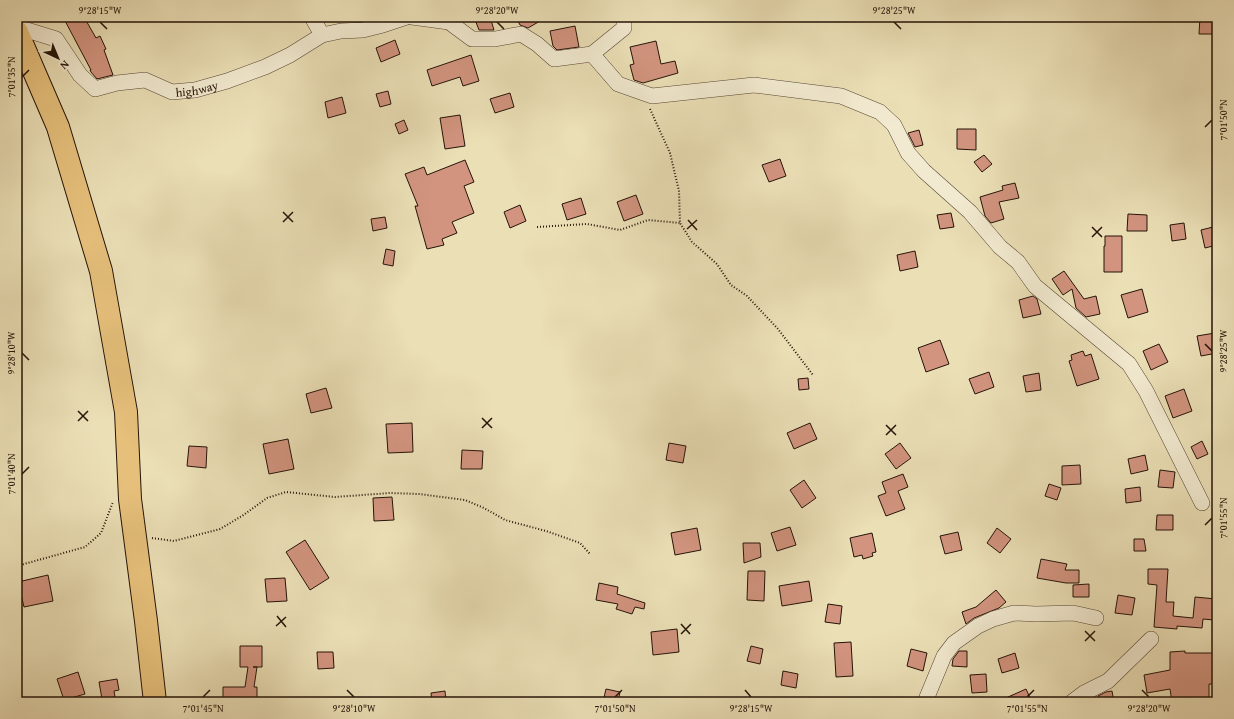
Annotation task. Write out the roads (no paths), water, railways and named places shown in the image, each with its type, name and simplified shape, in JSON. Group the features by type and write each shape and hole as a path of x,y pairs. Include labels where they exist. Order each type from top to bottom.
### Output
{"main road":[{"path":"17,32 58,127 101,271 126,412 130,499 155,702"}],"street":[{"path":"312,17 322,35 341,31 363,30 407,17"},
{"path":"412,17 449,22 472,39 495,39 522,34 537,44 554,59 592,54 624,28 624,17"},
{"name":"highway","path":"17,27 56,39 80,75 95,89 117,83 145,80 172,92 196,90 227,81 265,67 290,55 322,35"},
{"path":"592,54 618,84 652,96 754,85 841,96 880,112 894,125 908,153 924,171 970,212 1000,247 1018,262 1035,286 1129,364 1146,391 1202,503"},
{"path":"925,702 944,656 954,643 978,626 1014,613 1073,613 1096,618"},
{"path":"1072,702 1084,693 1108,681 1151,639"}]}
